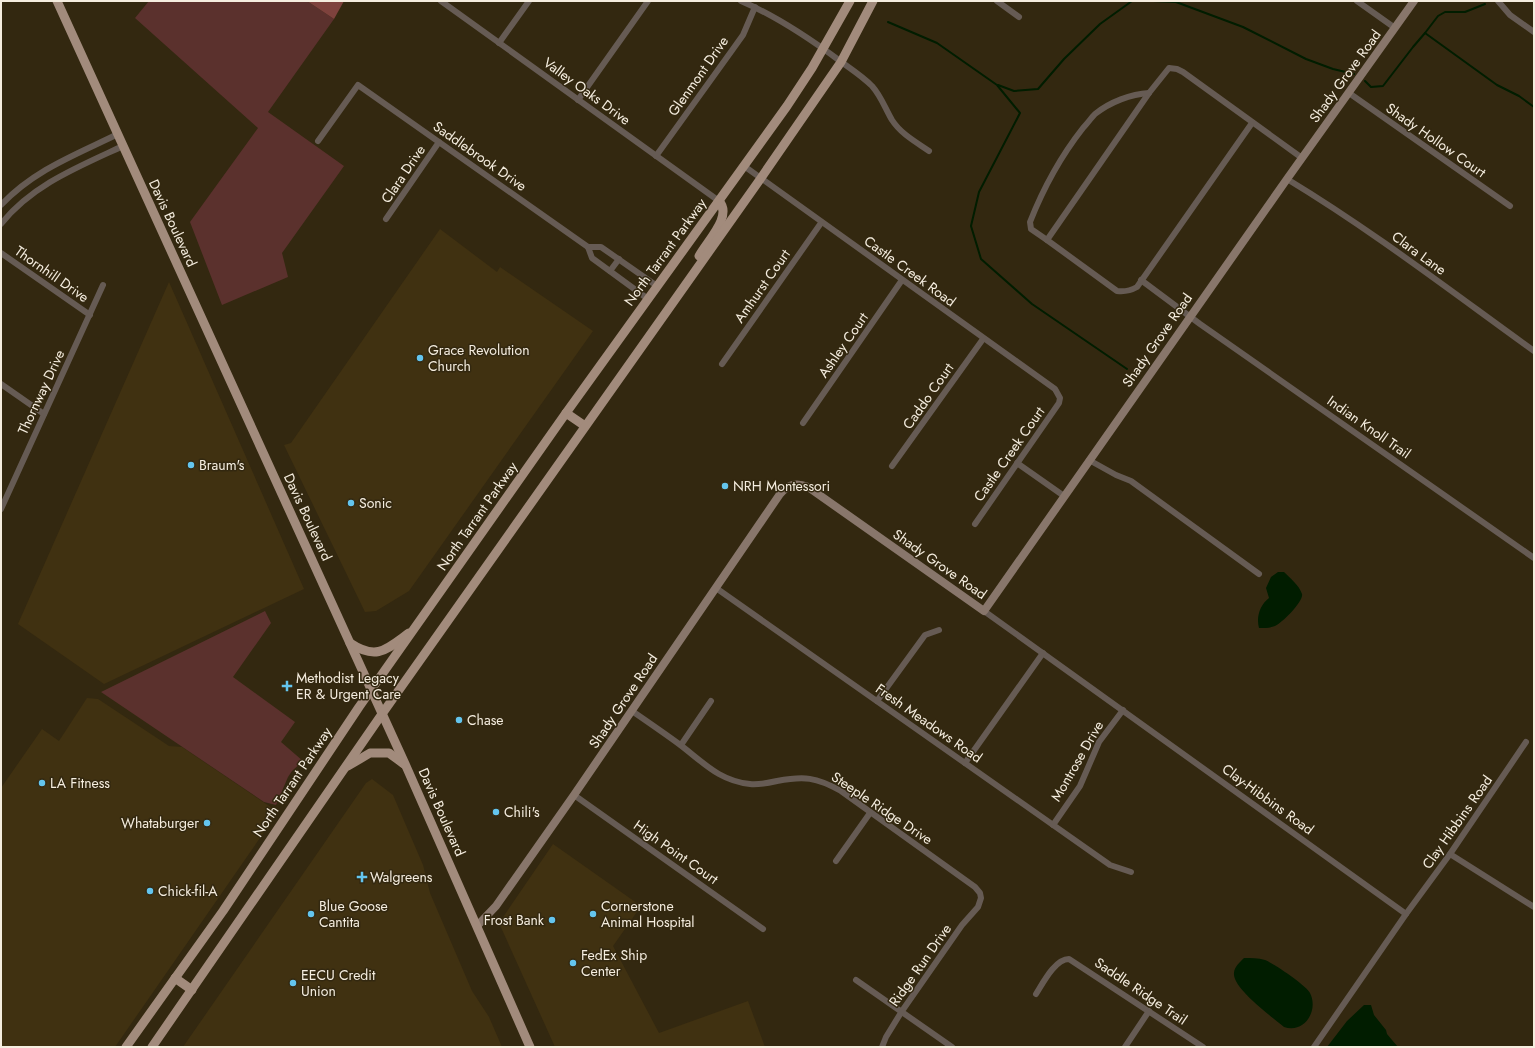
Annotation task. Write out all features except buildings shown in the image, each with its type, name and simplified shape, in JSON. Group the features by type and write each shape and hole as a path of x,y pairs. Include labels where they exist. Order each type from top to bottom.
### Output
{"main road":[{"name":"Davis Boulevard","path":"57,1 406,766 530,1047"},
{"name":"North Tarrant Parkway","path":"126,1047 222,911 371,690 566,413 787,106 824,49 850,1"},
{"path":"152,1047 382,714 761,178 841,62 873,1"},
{"path":"692,274 696,262 705,245 722,221 724,212 723,206 719,201"},
{"path":"566,413 585,426"},
{"path":"349,643 359,649 370,652 385,651 416,627"},
{"path":"345,768 370,753 389,753 406,766"},
{"path":"175,978 192,990"}],"street":[{"name":"Valley Oaks Drive","path":"441,1 719,201"},
{"path":"499,43 529,1"},
{"path":"578,100 648,1"},
{"path":"740,1 775,18 824,49 872,86 882,100 892,120 898,127 907,136 929,151"},
{"path":"997,1 1019,17"},
{"path":"1357,1 1395,28"},
{"name":"Shady Grove Road","path":"477,926 496,906 632,711 780,494 787,487 794,484 801,484 808,487 984,611 1287,179 1414,1"},
{"path":"1500,2 1510,15 1534,32"},
{"name":"Glenmont Drive","path":"656,156 733,50 743,34 755,7"},
{"path":"1047,240 1149,93 1169,68 1177,68 1302,158"},
{"name":"Saddlebrook Drive","path":"318,141 358,85 588,247 592,258 648,299"},
{"path":"1149,93 1135,94 1113,103 1095,114 1075,139 1049,181 1030,222 1031,230 1117,291 1125,292 1137,287 1252,123"},
{"name":"Shady Hollow Court","path":"1348,93 1510,206"},
{"path":"1,205 16,190 44,170 118,134"},
{"name":"Clara Drive","path":"386,219 439,142"},
{"path":"1,224 25,199 46,184 123,146"},
{"name":"Castle Creek Road","path":"744,166 983,339 1055,389 1060,398"},
{"name":"Clara Lane","path":"1287,179 1323,200 1378,237 1534,351"},
{"name":"Amhurst Court","path":"722,364 821,222"},
{"name":"Saddlebrook Drive","path":"588,247 601,247 657,286"},
{"name":"Thornhill Drive","path":"1,253 90,315"},
{"path":"610,271 619,259"},
{"name":"Ashley Court","path":"803,423 902,280"},
{"name":"Indian Knoll Trail","path":"1142,280 1200,324 1534,558"},
{"name":"Thornway Drive","path":"1,509 104,285"},
{"name":"Caddo Court","path":"892,466 983,339"},
{"path":"1,384 44,414"},
{"name":"Castle Creek Court","path":"975,524 1059,403 1060,398"},
{"path":"1089,460 1116,475 1131,481 1259,574"},
{"path":"1017,464 1064,496"},
{"name":"Fresh Meadows Road","path":"716,588 1110,865 1131,872"},
{"name":"Clay-Hibbins Road","path":"984,611 1406,914"},
{"path":"877,701 924,635 939,630"},
{"path":"965,763 1043,653"},
{"path":"681,745 711,702"},
{"name":"Montrose Drive","path":"1052,825 1080,786 1099,742 1123,710"},
{"name":"Steeple Ridge Drive","path":"632,711 681,745 722,777 749,784 810,778 826,783 841,791 975,887 980,893 981,898"},
{"name":"Clay Hibbins Road","path":"1406,914 1450,854 1526,742"},
{"name":"High Point Court","path":"574,795 763,929"},
{"path":"836,861 870,813"},
{"path":"1450,854 1534,907"},
{"name":"Ridge Run Drive","path":"882,1047 902,1011 962,925 978,907 981,898"},
{"path":"1314,1047 1406,914"},
{"name":"Saddle Ridge Trail","path":"1036,994 1056,965 1064,959 1073,961 1203,1047"},
{"path":"856,980 952,1047"},
{"path":"1125,1047 1149,1011"}],"shaded area":[{"path":"149,1 307,1 334,19 268,112 344,166 282,253 288,277 222,305 190,222 258,128 135,18"},
{"path":"307,1 344,1 334,19"},
{"path":"440,229 497,272 500,267 593,331 409,591 376,611 365,612 284,445 291,443"},
{"path":"169,282 304,589 104,684 18,624"},
{"path":"1278,572 1284,572 1294,582 1301,591 1302,597 1292,612 1278,624 1271,627 1259,628 1258,620 1260,612 1263,604 1269,598 1266,588 1271,577"},
{"path":"265,611 271,623 233,677 295,722 281,742 303,761 288,777 276,805 264,802 101,692"},
{"path":"87,698 98,699 169,746 182,747 278,812 115,1047 1,1047 1,788 42,729 59,741"},
{"path":"372,779 393,795 423,865 430,893 472,991 489,1017 502,1047 183,1047 366,783"},
{"path":"553,844 641,906 613,946 659,1033 748,1001 765,1047 555,1047 499,923"},
{"path":"1244,958 1260,959 1269,962 1308,990 1313,1007 1311,1014 1303,1024 1298,1027 1284,1027 1246,994 1235,979 1234,973 1236,967"},
{"path":"1364,1005 1371,1005 1374,1015 1398,1047 1327,1047 1347,1021"}],"waterway":[{"path":"998,85 1014,91 1038,89 1064,59 1100,24 1132,1"},
{"path":"1153,1 1176,2 1243,27 1306,59 1333,69 1354,74"},
{"path":"1425,33 1438,16 1445,12 1465,12 1485,4"},
{"path":"888,22 937,43 997,85 1020,113 979,192 971,226 981,259 1032,304 1127,369"},
{"path":"1365,81 1371,87 1383,86 1425,33 1497,85 1519,96 1534,107"}],"place":[{"name":"Grace Revolution Church","path":"420,358"},
{"name":"Braum's","path":"191,465"},
{"name":"NRH Montessori","path":"725,486"},
{"name":"Sonic","path":"351,503"},
{"name":"Methodist Legacy ER & Urgent Care","path":"287,686"},
{"name":"Chase","path":"459,720"},
{"name":"LA Fitness","path":"42,783"},
{"name":"Chili's","path":"496,812"},
{"name":"Whataburger","path":"207,823"},
{"name":"Walgreens","path":"362,877"},
{"name":"Chick-fil-A","path":"150,891"},
{"name":"Blue Goose Cantita","path":"311,914"},
{"name":"Cornerstone Animal Hospital","path":"593,914"},
{"name":"Frost Bank","path":"552,920"},
{"name":"FedEx Ship Center","path":"573,963"},
{"name":"EECU Credit Union","path":"293,983"}]}
